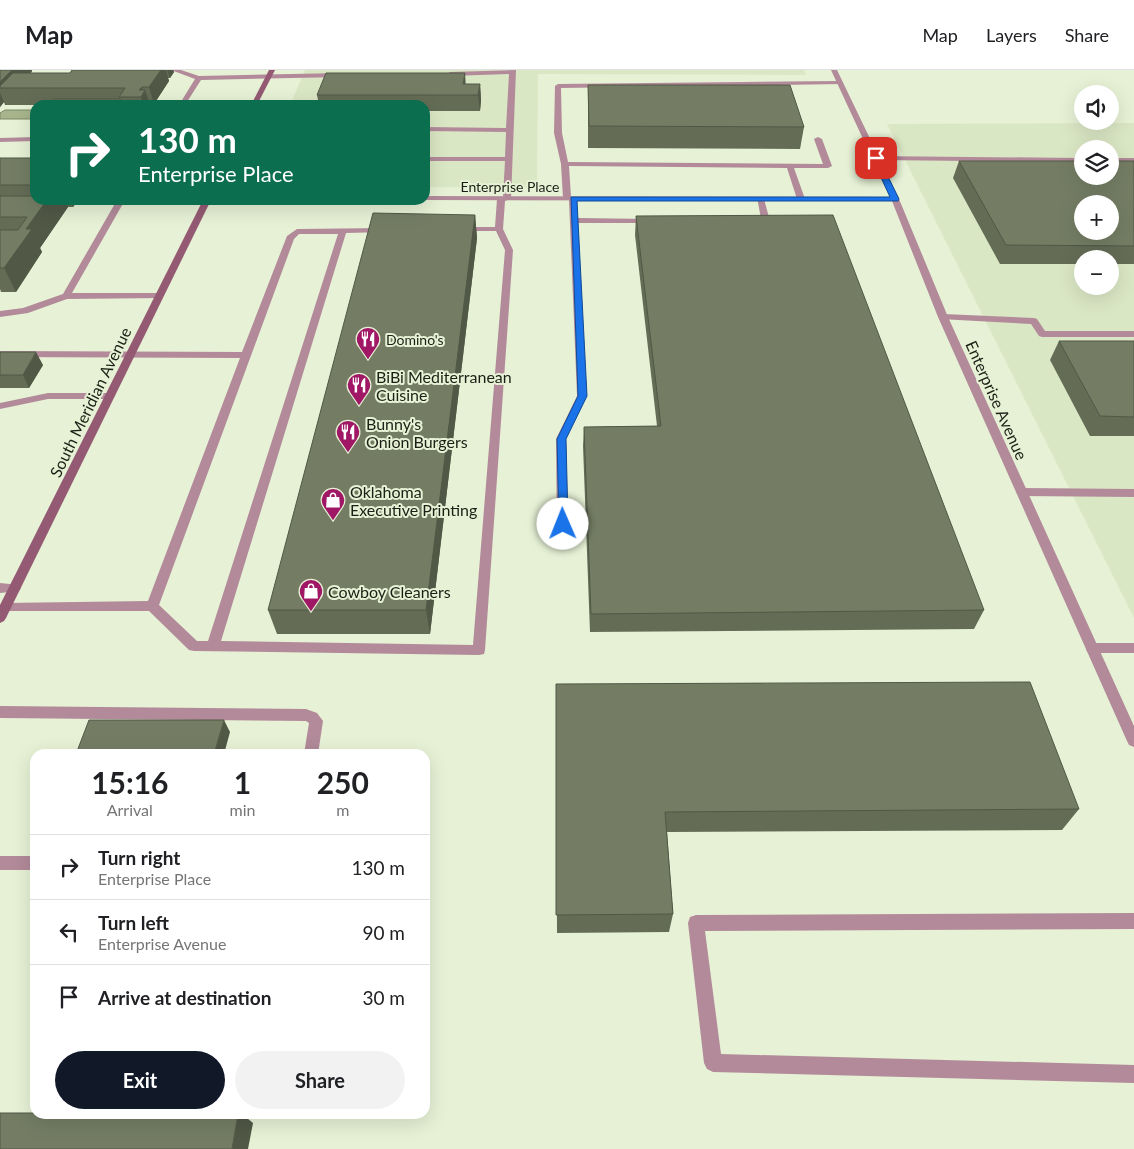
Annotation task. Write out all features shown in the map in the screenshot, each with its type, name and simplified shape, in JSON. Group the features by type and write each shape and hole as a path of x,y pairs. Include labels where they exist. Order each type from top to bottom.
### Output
{"main road":[{"path":"257,100 272,70"},
{"name":"South Meridian Avenue","path":"2,613 205,205"}],"street":[{"path":"174,70 199,78 348,75"},
{"name":"Enterprise Avenue","path":"834,70 895,199 943,317 1134,741"},
{"path":"2,613 152,606 194,646 479,650 509,250 499,229 509,160 512,71 445,74"},
{"path":"185,100 199,78"},
{"path":"563,542 561,439 582,396 575,220 566,164 558,133 558,86 840,83"},
{"path":"430,130 510,130"},
{"path":"0,140 30,139"},
{"path":"566,164 828,166 818,139"},
{"path":"876,158 1074,160"},
{"path":"430,159 509,160"},
{"path":"1119,160 1134,160"},
{"path":"790,166 801,199"},
{"name":"Enterprise Place","path":"430,198 895,199"},
{"path":"747,221 766,221 760,199"},
{"path":"66,296 118,205"},
{"path":"575,220 661,220"},
{"path":"451,229 499,229"},
{"path":"212,646 343,230"},
{"path":"152,606 290,238 297,232 392,230"},
{"path":"0,314 24,311 66,296 160,296"},
{"path":"943,317 1034,321 1042,334 1134,334"},
{"path":"0,354 131,353 246,355"},
{"path":"0,406 48,396 110,396"},
{"path":"1022,492 1134,493"},
{"path":"0,588 15,588"},
{"path":"1092,648 1134,648"},
{"path":"0,712 306,715 316,721 312,749"},
{"path":"0,863 30,863"},
{"path":"1134,921 696,923 713,1063 1134,1074"}],"shaded area":[{"path":"305,70 804,70 806,75 538,74 537,188 430,187 430,100 292,100"},
{"path":"5,110 30,110 30,119 0,119 0,113"},
{"path":"1074,123 1074,130 1119,130 1119,123 1134,123 1134,618 887,124"}],"building":[{"path":"0,70 12,70 0,82"},
{"path":"72,70 161,70 149,87 142,87 139,90 145,90 141,97 119,97 125,88 0,88 13,73 70,73"},
{"path":"326,73 465,73 463,84 480,84 478,95 317,95"},
{"path":"588,85 790,85 804,127 589,126"},
{"path":"120,99 120,100 53,100"},
{"path":"0,158 30,158 30,185 0,185"},
{"path":"959,161 1074,161 1074,185 1119,185 1119,161 1134,161 1134,246 1006,245"},
{"path":"0,196 30,196 30,205 43,205 26,229 32,229 4,268 0,268 0,230 18,230 27,217 0,217"},
{"path":"373,213 475,215 426,610 268,610"},
{"path":"833,215 984,610 591,614 584,427 661,426 636,216"},
{"path":"1059,341 1134,341 1134,417 1100,416"},
{"path":"0,352 36,352 23,375 0,375"},
{"path":"1030,682 1079,809 665,812 673,914 556,915 556,684"},
{"path":"89,720 224,720 215,749 78,749"},
{"path":"0,1113 30,1113 30,1119 237,1119 232,1149 0,1149"}],"place":[{"name":"Domino's","path":"368,360"},
{"name":"BiBi Mediterranean Cuisine","path":"359,406"},
{"name":"Bunny's Onion Burgers","path":"348,453"},
{"name":"Oklahoma Executive Printing","path":"333,521"},
{"name":"Cowboy Cleaners","path":"311,612"}],"route":[{"path":"563,524 561,439 582,396 574,199 895,199 876,158"}]}
